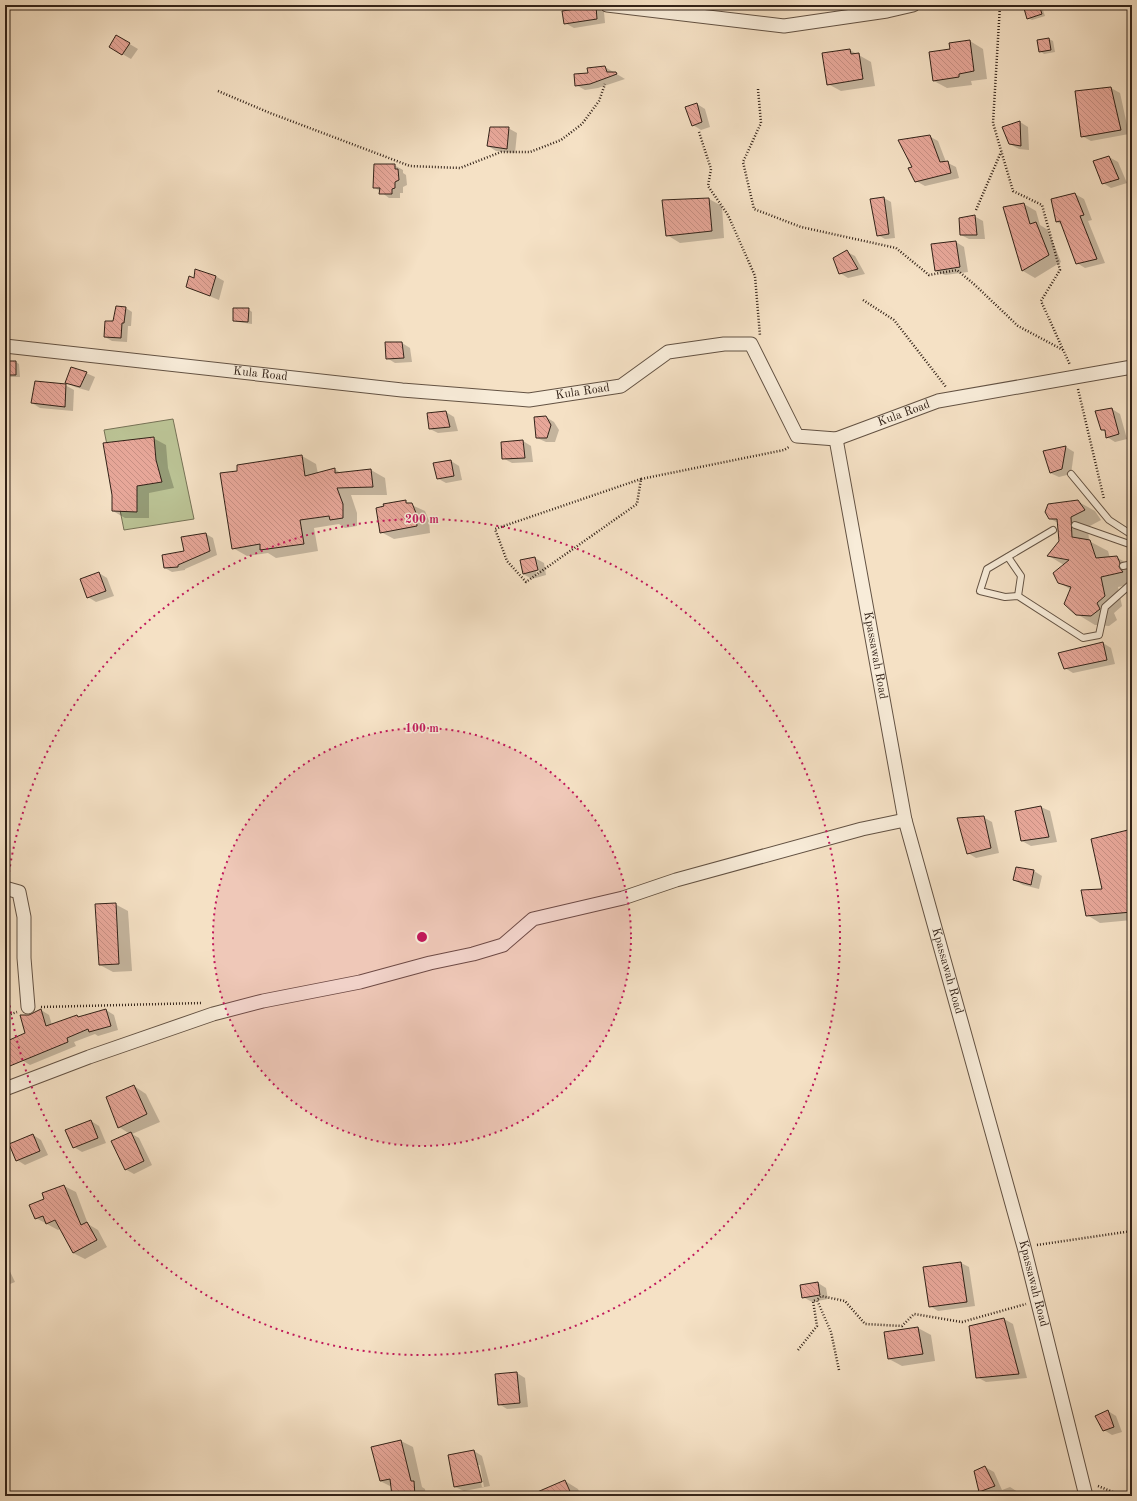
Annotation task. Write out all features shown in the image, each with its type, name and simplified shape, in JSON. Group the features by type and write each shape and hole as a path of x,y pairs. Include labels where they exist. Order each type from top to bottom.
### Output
{"street":[{"path":"607,5 784,26 887,11 913,5"},
{"name":"Kula Road","path":"5,346 402,390 529,400 621,386 668,352 724,344 751,344"},
{"path":"751,344 797,436 805,437"},
{"name":"Kula Road","path":"805,437 836,439 938,401 1132,367"},
{"name":"Kpassawah Road","path":"836,439 906,820 1024,1247 1086,1496"},
{"path":"5,1089 104,1051 213,1014 263,1001 360,982 430,963 473,954 503,945 533,919 623,898 683,878 862,829 906,820"},
{"path":"5,888 19,892 24,917 24,958 28,1007"}],"lane":[{"path":"1071,474 1109,520 1132,536"},
{"path":"1075,525 1132,545"},
{"path":"1053,530 987,569 980,591 1005,597 1018,596 1083,638 1099,635 1105,607 1132,584"},
{"path":"1008,557 1021,576 1018,596"},
{"path":"1123,566 1132,564"}],"path":[{"path":"1000,5 993,123 1013,191 1042,205 1060,270 1041,301 1076,377 1109,520"},
{"path":"218,91 270,113 410,166 460,168 501,152 530,152 561,140 582,124 599,101 604,84"},
{"path":"758,89 761,123 743,162 754,209 801,227 896,248 930,275 956,270 976,285 1018,326 1064,350"},
{"path":"698,132 710,169 708,186 728,215 755,276 761,336 751,344"},
{"path":"976,210 1001,152"},
{"path":"863,300 894,320 955,398"},
{"path":"642,480 637,504 526,582 507,561 495,529 642,480 784,450 805,437"},
{"path":"5,1016 28,1007 208,1002"},
{"path":"1024,1247 1132,1231"},
{"path":"798,1350 817,1326 813,1301 817,1300 821,1296 845,1301 865,1324 902,1326 914,1314 962,1322 1038,1301"},
{"path":"817,1300 831,1332 839,1370"},
{"path":"1082,1480 1123,1496"}],"green space":[{"path":"173,419 194,519 124,530 104,430"}],"building":[{"path":"1023,5 1039,5 1042,14 1027,19"},
{"path":"596,6 597,19 564,24 562,11"},
{"path":"116,35 130,43 122,55 109,47"},
{"path":"1049,38 1051,50 1039,52 1037,40"},
{"path":"970,40 974,71 959,74 959,77 933,81 929,52 950,49 949,43"},
{"path":"850,49 851,54 859,53 863,79 827,85 822,53"},
{"path":"605,66 607,72 616,72 617,74 590,84 575,86 574,74 588,73 587,68"},
{"path":"1111,87 1121,130 1081,137 1075,91"},
{"path":"697,103 702,122 692,126 685,107"},
{"path":"1020,121 1021,146 1009,144 1002,127"},
{"path":"490,127 509,127 507,149 487,146"},
{"path":"930,135 940,162 948,161 951,173 915,182 908,168 912,167 898,140"},
{"path":"1109,156 1119,179 1102,184 1093,161"},
{"path":"374,164 395,164 395,169 398,169 399,180 395,182 395,188 392,189 392,194 379,194 380,188 373,188"},
{"path":"1075,193 1084,215 1080,216 1097,259 1076,264 1060,221 1056,222 1051,199"},
{"path":"884,197 889,234 877,236 870,199"},
{"path":"709,198 712,231 666,236 662,200"},
{"path":"1024,203 1030,224 1036,222 1049,255 1022,271 1003,207"},
{"path":"975,215 977,235 960,235 959,218"},
{"path":"956,241 960,267 935,271 931,244"},
{"path":"847,250 858,269 839,274 833,258"},
{"path":"195,269 216,276 210,296 186,287 189,276 194,278"},
{"path":"116,306 126,307 124,323 122,323 121,338 104,337 105,321 113,321"},
{"path":"233,308 249,308 248,322 233,321"},
{"path":"385,342 402,342 404,358 386,359"},
{"path":"5,361 16,361 16,375 6,375"},
{"path":"71,367 87,372 80,387 65,383"},
{"path":"35,381 66,384 65,407 31,403"},
{"path":"1112,408 1119,434 1106,438 1105,430 1101,430 1095,411"},
{"path":"446,411 450,427 429,429 427,413"},
{"path":"546,416 551,425 547,438 536,438 534,417"},
{"path":"154,437 156,460 162,482 137,486 137,512 112,511 112,495 103,443"},
{"path":"523,440 525,458 502,459 501,442"},
{"path":"1066,446 1062,469 1050,473 1043,451"},
{"path":"302,455 305,476 335,468 335,473 371,469 373,487 337,488 343,504 343,518 330,520 329,516 300,520 304,544 260,550 260,544 232,549 220,473 237,471 237,465"},
{"path":"451,460 454,476 437,479 433,463"},
{"path":"406,500 406,503 412,503 416,513 417,526 380,533 376,508 384,506 383,504"},
{"path":"1078,500 1085,510 1071,517 1072,537 1090,540 1096,558 1117,556 1120,563 1119,567 1123,572 1101,577 1105,596 1097,603 1100,609 1091,616 1076,615 1064,604 1071,587 1058,583 1053,573 1069,560 1047,556 1059,541 1057,519 1049,519 1045,512 1048,504"},
{"path":"206,533 210,551 178,565 178,567 164,568 162,555 184,551 181,537"},
{"path":"535,557 538,570 523,574 520,560"},
{"path":"99,572 106,591 87,598 80,579"},
{"path":"1103,642 1107,660 1064,669 1058,653"},
{"path":"1041,806 1049,837 1021,841 1015,811"},
{"path":"984,816 991,848 967,854 957,818"},
{"path":"1132,829 1132,912 1086,916 1081,890 1102,889 1091,839"},
{"path":"1016,867 1034,870 1031,885 1013,880"},
{"path":"116,903 119,964 99,965 95,904"},
{"path":"41,1009 46,1026 77,1015 78,1017 106,1009 111,1026 89,1032 88,1029 67,1038 68,1042 5,1068 5,1042 25,1033 20,1015 29,1015"},
{"path":"134,1085 147,1114 118,1128 106,1097"},
{"path":"91,1120 98,1138 73,1148 65,1130"},
{"path":"131,1132 144,1161 125,1170 111,1141"},
{"path":"33,1134 40,1151 16,1161 9,1144"},
{"path":"64,1185 81,1225 87,1222 97,1240 73,1253 55,1220 46,1224 43,1216 35,1219 29,1205 44,1199 42,1193"},
{"path":"961,1262 967,1302 929,1307 923,1267"},
{"path":"818,1282 820,1295 802,1298 800,1285"},
{"path":"1004,1318 1019,1374 976,1378 969,1326"},
{"path":"918,1327 923,1354 888,1359 884,1332"},
{"path":"517,1372 520,1403 498,1405 495,1374"},
{"path":"1108,1410 1114,1427 1103,1431 1095,1416"},
{"path":"401,1440 411,1481 414,1481 415,1496 392,1496 390,1479 380,1481 371,1447"},
{"path":"474,1450 482,1482 454,1487 448,1455"},
{"path":"985,1466 995,1486 979,1492 974,1471"},
{"path":"565,1480 572,1496 528,1496"}]}
